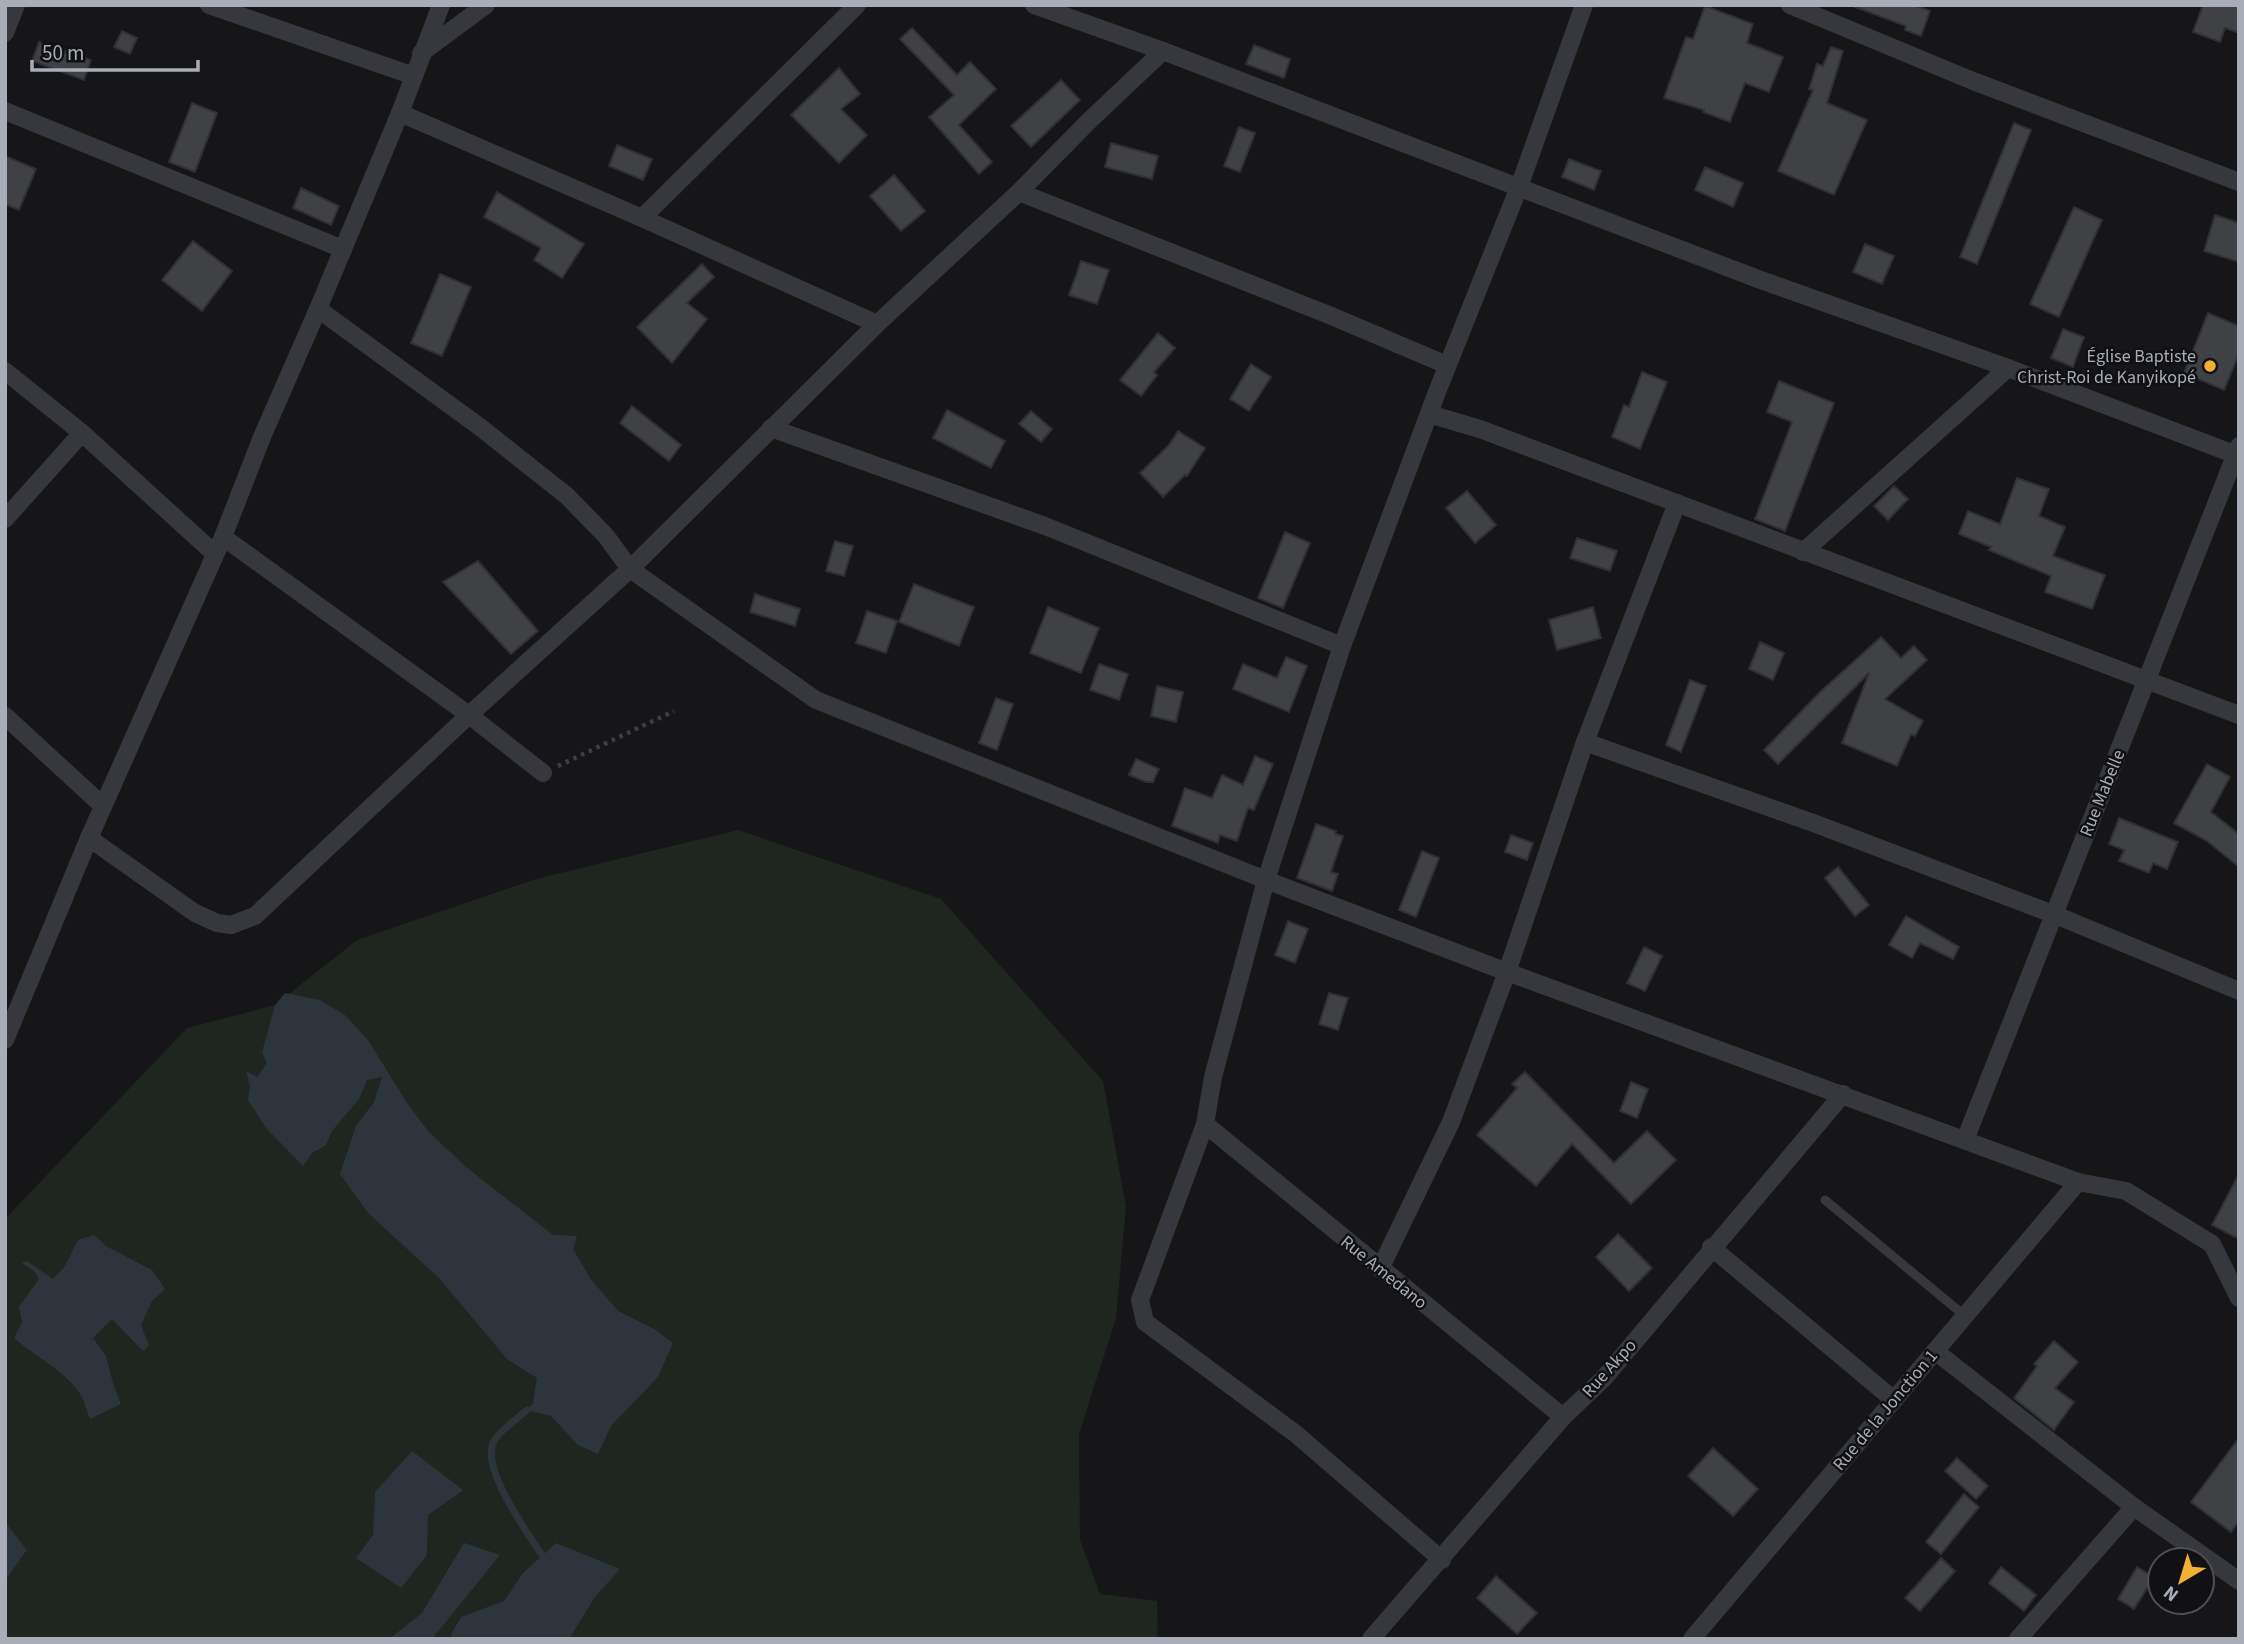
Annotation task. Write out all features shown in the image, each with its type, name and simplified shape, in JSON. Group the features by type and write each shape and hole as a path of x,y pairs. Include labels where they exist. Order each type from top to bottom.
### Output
{"street":[{"path":"5,33 16,5"},
{"path":"209,5 414,76"},
{"path":"5,1040 89,838 223,537 261,437 400,113 441,5"},
{"path":"421,53 486,5"},
{"path":"642,218 857,5"},
{"path":"1034,5 1163,51 1758,279 2238,452"},
{"path":"1442,1560 1296,1434 1145,1322 1140,1300 1205,1124 1213,1077 1266,880 1342,646 1447,365 1519,187 1584,5"},
{"path":"1790,5 1973,81 2239,182"},
{"path":"89,838 195,913 216,923 231,925 255,916 469,715 630,569 877,324 1163,51"},
{"path":"5,111 343,249"},
{"path":"400,113 877,324"},
{"path":"1018,192 1329,315 1447,365"},
{"path":"318,309 480,427 567,496 606,536 630,569 817,701 1266,880 1507,972 2078,1182 2126,1191 2212,1244 2239,1298"},
{"path":"1803,552 2008,368"},
{"path":"5,371 82,433 215,554"},
{"path":"1429,414 1480,429 2239,715"},
{"path":"771,428 1045,526 1342,646"},
{"path":"5,520 82,433"},
{"name":"Rue Mabelle","path":"1965,1140 2238,452"},
{"path":"1380,1269 1451,1122 1507,972 1585,742 1677,503"},
{"path":"223,537 469,715 543,773"},
{"path":"5,716 103,806"},
{"path":"1585,742 1816,824 2053,914 2239,991"},
{"name":"Rue Akpo","path":"1371,1639 1563,1418 1604,1378 1711,1247 1843,1094"},
{"name":"Rue Amedano","path":"1205,1124 1563,1418"},
{"name":"Rue de la Jonction 1","path":"1692,1639 2078,1182"},
{"path":"1711,1247 1894,1400"},
{"path":"1935,1351 2134,1507 2239,1581"},
{"path":"2018,1639 2134,1507"}],"lane":[{"path":"1825,1200 1965,1316"}],"path":[{"path":"543,773 674,711"}],"shaded area":[{"path":"738,830 941,899 1103,1081 1126,1206 1116,1318 1079,1434 1080,1540 1100,1594 1157,1601 1158,1639 5,1639 5,1581 27,1550 5,1525 5,1219 187,1028 275,1005 357,940 536,879"},
{"path":"285,993 320,1000 345,1015 368,1040 407,1103 428,1131 466,1167 553,1235 577,1236 573,1249 590,1278 618,1311 656,1330 673,1343 658,1377 611,1426 598,1454 578,1445 551,1416 527,1410 533,1403 537,1378 507,1359 440,1279 368,1213 340,1174 356,1126 374,1102 382,1077 367,1080 359,1099 332,1131 326,1145 312,1153 303,1166 266,1128 248,1100 250,1086 246,1071 257,1077 267,1063 262,1052 275,1005"},
{"path":"94,1235 106,1246 152,1270 165,1289 152,1301 141,1325 149,1346 143,1351 112,1319 93,1338 106,1356 121,1404 90,1419 82,1397 68,1379 14,1338 22,1322 19,1307 39,1279 34,1271 22,1263 27,1261 53,1279 65,1266 78,1240"},
{"path":"412,1451 463,1490 428,1515 427,1555 401,1588 356,1558 373,1535 375,1492"},
{"path":"5,1522 27,1550 5,1581"},
{"path":"464,1543 500,1555 432,1639 389,1639 422,1613"},
{"path":"556,1543 620,1569 595,1597 569,1639 453,1639 451,1634 461,1617 504,1601 523,1573"}],"building":[{"path":"1914,5 1930,11 1921,36 1905,30 1906,26 1855,7"},
{"path":"2203,5 2239,5 2239,33 2225,28 2220,42 2193,32"},
{"path":"1705,6 1753,24 1747,43 1783,57 1769,92 1745,83 1730,122 1703,112 1704,110 1664,98 1686,37 1693,39"},
{"path":"912,28 957,75 970,62 996,89 959,125 992,162 979,174 929,117 954,95 900,39"},
{"path":"122,31 137,38 130,54 114,47"},
{"path":"39,42 91,60 84,80 32,61"},
{"path":"1254,45 1290,59 1284,78 1246,64"},
{"path":"1831,47 1843,51 1827,103 1867,120 1834,195 1778,171 1813,90 1809,89 1817,64 1823,66"},
{"path":"839,68 860,94 841,109 867,135 839,163 791,115"},
{"path":"1061,80 1080,100 1031,147 1011,126"},
{"path":"192,103 217,113 195,172 169,162"},
{"path":"2014,123 2031,130 1977,264 1960,257"},
{"path":"1239,127 1255,133 1240,172 1224,166"},
{"path":"1111,143 1158,156 1152,179 1105,167"},
{"path":"617,145 652,159 643,180 609,166"},
{"path":"5,156 36,169 19,210 5,204"},
{"path":"1569,159 1601,171 1594,190 1562,177"},
{"path":"1705,167 1743,183 1733,207 1695,190"},
{"path":"894,175 925,211 901,231 870,196"},
{"path":"301,188 339,206 331,225 293,208"},
{"path":"497,192 584,244 562,278 534,260 541,248 484,217"},
{"path":"2074,207 2102,220 2059,317 2030,304"},
{"path":"2215,215 2239,223 2239,262 2204,251"},
{"path":"193,241 232,271 202,311 162,280"},
{"path":"1865,244 1894,256 1882,284 1853,272"},
{"path":"1081,261 1109,270 1097,304 1069,295"},
{"path":"702,264 714,277 687,303 707,319 672,363 637,327"},
{"path":"440,274 471,287 442,356 411,343"},
{"path":"2208,313 2239,326 2239,354 2224,390 2184,373"},
{"path":"2063,329 2084,337 2073,367 2051,358"},
{"path":"1158,333 1175,348 1154,372 1157,375 1141,396 1120,380"},
{"path":"1251,364 1271,377 1249,411 1230,399"},
{"path":"1642,372 1667,382 1640,449 1612,437 1624,405 1629,407"},
{"path":"1779,381 1834,403 1785,531 1755,519 1792,422 1767,412"},
{"path":"632,406 681,445 669,461 620,423"},
{"path":"947,410 1005,441 991,468 933,438"},
{"path":"1031,411 1052,429 1041,442 1019,424"},
{"path":"1178,431 1205,448 1187,476 1163,497 1140,473 1169,445"},
{"path":"2017,478 2049,489 2039,516 2065,527 2053,556 2105,575 2092,609 2045,592 2051,576 1959,534 1968,511 2000,524"},
{"path":"1894,486 1908,499 1888,520 1874,506"},
{"path":"1467,491 1496,525 1475,543 1446,508"},
{"path":"1285,532 1310,543 1283,608 1258,598"},
{"path":"1577,538 1617,551 1610,571 1570,558"},
{"path":"835,541 853,546 844,576 826,571"},
{"path":"478,561 538,631 511,654 443,582"},
{"path":"914,584 974,607 959,646 899,622"},
{"path":"755,594 800,609 795,626 750,612"},
{"path":"1048,607 1099,628 1081,673 1030,653"},
{"path":"1593,607 1601,638 1557,650 1549,620"},
{"path":"867,611 897,621 886,653 856,643"},
{"path":"1881,637 1901,658 1914,646 1927,660 1885,699 1923,721 1915,736 1911,734 1897,766 1842,743 1869,673 1778,764 1764,750 1819,693"},
{"path":"1760,642 1784,653 1773,680 1749,669"},
{"path":"1286,657 1307,666 1289,712 1233,689 1243,664 1277,678"},
{"path":"1099,664 1128,674 1119,700 1090,690"},
{"path":"1690,680 1706,686 1681,752 1666,745"},
{"path":"1157,686 1183,692 1176,722 1151,716"},
{"path":"996,698 1013,704 997,750 979,743"},
{"path":"1255,756 1273,764 1254,810 1248,808 1237,841 1220,835 1218,843 1172,826 1185,788 1212,798 1222,775 1243,785"},
{"path":"1136,759 1159,769 1153,782 1129,775"},
{"path":"2207,764 2230,777 2211,812 2239,834 2239,867 2207,841 2174,823"},
{"path":"2119,818 2178,842 2167,869 2153,863 2149,873 2119,861 2124,850 2109,844"},
{"path":"1316,824 1343,836 1331,872 1338,874 1332,891 1297,878"},
{"path":"1511,835 1533,843 1527,860 1505,852"},
{"path":"1422,851 1439,858 1416,917 1399,910"},
{"path":"1838,867 1869,905 1855,916 1825,878"},
{"path":"1906,916 1959,947 1953,959 1920,943 1912,958 1889,945"},
{"path":"1288,921 1308,929 1295,963 1275,955"},
{"path":"1644,947 1662,956 1645,991 1627,983"},
{"path":"1329,993 1348,998 1338,1030 1319,1024"},
{"path":"1525,1072 1614,1163 1647,1131 1676,1160 1631,1204 1572,1144 1536,1186 1477,1135 1517,1088 1512,1084"},
{"path":"1631,1082 1648,1089 1637,1118 1620,1111"},
{"path":"2239,1174 2239,1239 2212,1225"},
{"path":"1618,1234 1652,1268 1629,1291 1596,1257"},
{"path":"2054,1341 2078,1362 2055,1388 2074,1402 2054,1430 2014,1398 2037,1366 2034,1364"},
{"path":"2239,1438 2239,1521 2231,1532 2191,1502"},
{"path":"1713,1448 1758,1489 1733,1516 1688,1476"},
{"path":"1957,1458 1988,1486 1976,1499 1945,1471"},
{"path":"1964,1494 1979,1507 1941,1554 1926,1542"},
{"path":"1941,1558 1955,1571 1920,1611 1905,1598"},
{"path":"2001,1567 2036,1595 2024,1611 1989,1583"},
{"path":"2137,1567 2146,1572 2146,1590 2134,1609 2118,1599"},
{"path":"1496,1576 1537,1613 1517,1634 1477,1598"}],"waterway":[{"path":"527,1410 497,1437 491,1452 499,1483 542,1555"}],"place":[{"name":"Église Baptiste Christ-Roi de Kanyikopé","path":"2210,366"}]}
